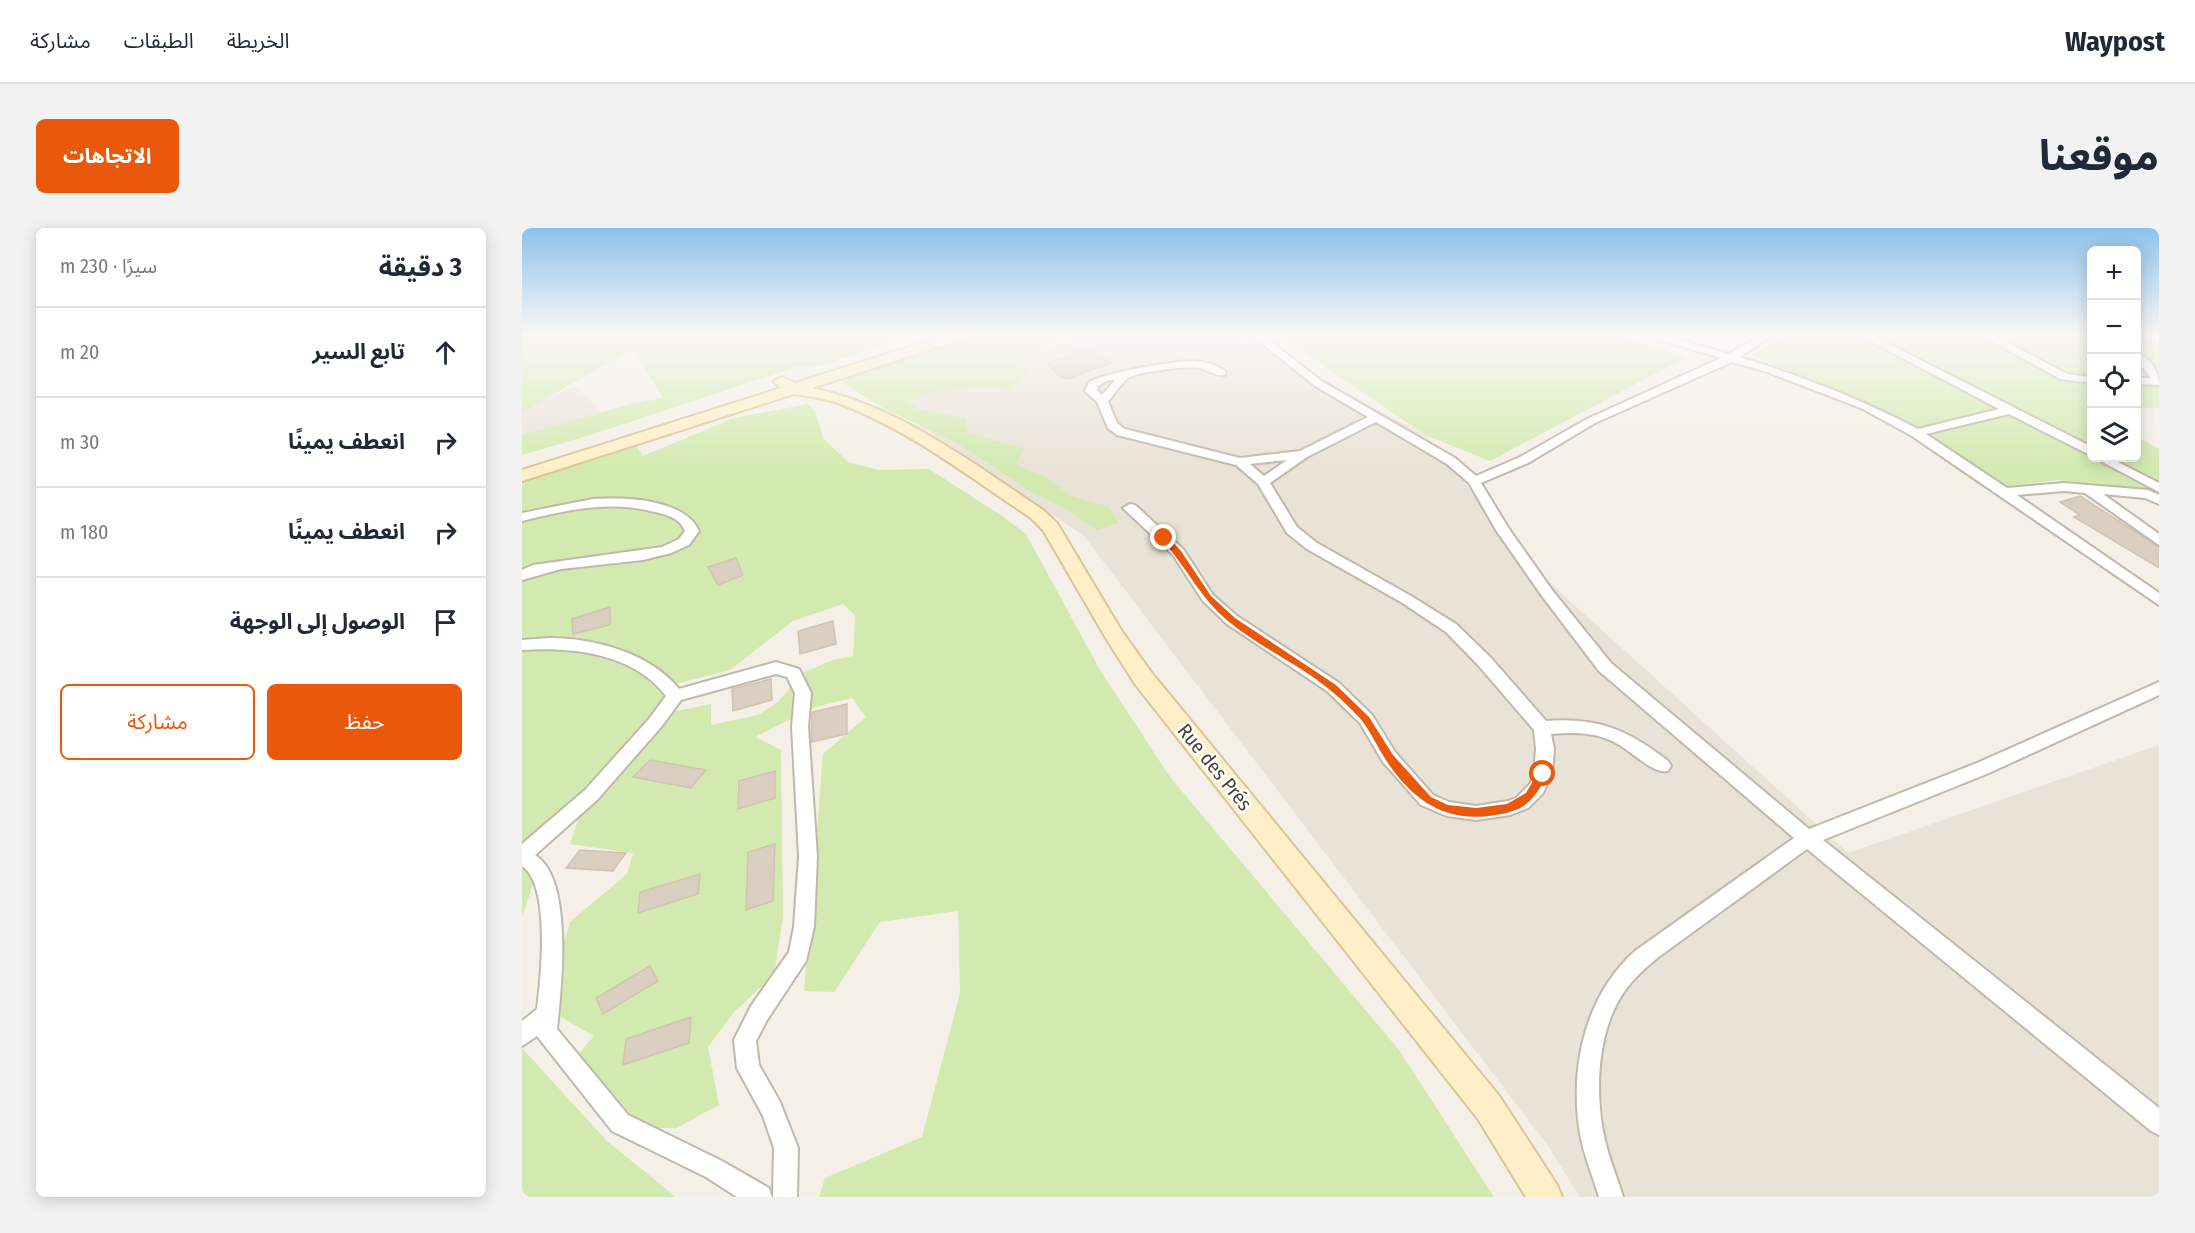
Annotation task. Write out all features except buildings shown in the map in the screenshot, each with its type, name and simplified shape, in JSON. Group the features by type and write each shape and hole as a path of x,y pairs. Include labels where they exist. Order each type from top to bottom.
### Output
{"street":[{"path":"522,464 807,379"},
{"name":"Rue des Prés","path":"817,379 838,398"},
{"path":"1121,379 1102,401 1112,425 1121,432 1240,462 1304,454"},
{"path":"1314,379 1375,418 1451,461 1474,481 1503,530 1547,593 1605,667 1807,838 2159,1123"},
{"path":"1474,481 1524,460 1591,421 1684,379"},
{"path":"1797,379 1867,407 1916,433 2159,600"},
{"path":"1950,379 2087,450"},
{"path":"2141,381 2159,382"},
{"path":"522,476 788,385"},
{"name":"Rue des Prés","path":"788,385 838,398 895,423 924,439 1014,498 1050,526 1114,635 1143,678 1489,1108 1545,1197"},
{"path":"1916,433 2010,410"},
{"path":"1263,482 1304,454 1375,418"},
{"path":"1130,508 1178,552 1208,598 1232,620 1333,687 1366,719 1389,757 1427,800 1447,809 1476,813 1510,808 1522,803 1537,788 1543,774 1545,749 1542,728 1485,662 1451,628 1406,599 1312,546 1292,530 1263,482 1240,462"},
{"path":"2109,462 2159,488"},
{"path":"2001,492 2051,487 2148,494 2159,500"},
{"path":"2087,489 2159,541"},
{"path":"522,517 582,502 629,502 648,505 680,516 686,519 692,531 685,542 634,558 556,564 524,570"},
{"path":"522,645 576,645 612,655 654,673 675,696"},
{"path":"760,1197 714,1169 620,1123 546,1032 552,968 552,918 542,875 533,863 522,855 591,795 625,759 675,696 776,668 793,673 803,693 800,727 808,856 804,927 799,954 759,1013 745,1040 748,1068 772,1110 786,1148 785,1197"},
{"path":"1611,1197 1594,1143 1588,1107 1592,1057 1599,1019 1616,986 1636,964 1672,935 1807,838 1983,768 2159,688"},
{"path":"1542,728 1571,725 1597,729 1628,740 1662,766"},
{"path":"522,1035 548,1014"}],"shaded area":[{"path":"951,379 1321,379 1425,435 1539,573 1848,853 2159,745 2159,1197 1580,1197 1548,1146 1084,536 884,401"},
{"path":"576,386 603,414 522,439 522,407"}],"green space":[{"path":"522,379 580,379 522,412"},
{"path":"652,379 760,379 522,455 522,435 634,403 663,398"},
{"path":"837,379 1021,379 1010,389 984,387 958,389 920,397 908,402 920,410 967,418 967,433 1024,449 1016,465 1048,478 1071,496 1108,506 1119,523 1097,530 1061,506 1030,491 959,444 883,408"},
{"path":"1344,379 1645,379 1490,461 1425,435"},
{"path":"1807,379 2087,379 2087,462 2141,462 2141,439 2159,449 2159,490 2058,480 2008,486 1910,424"},
{"path":"2141,379 2159,379 2159,408 2141,408"},
{"path":"808,404 816,413 823,438 848,462 878,470 929,469 1026,534 1100,670 1170,777 1399,1050 1494,1197 819,1197 825,1178 922,1137 960,993 958,911 880,922 834,992 804,991 823,754 866,717 852,698 812,708 755,737 781,750 783,916 774,975 734,1012 708,1047 719,1105 676,1128 635,1128 576,1057 594,1036 554,1013 561,951 570,922 627,874 633,853 570,844 580,814 537,847 538,869 522,917 522,480 635,444 643,456 734,418","holes":["843,604 855,615 853,656 833,660 802,673 778,702 758,715 711,725 711,704 667,713 672,685 730,670 793,621"]},
{"path":"522,1048 607,1141 676,1197 522,1197"}],"route":[{"path":"1164,538 1178,552 1188,571 1208,598 1232,620 1293,663 1333,687 1366,719 1389,757 1427,800 1447,809 1476,813 1510,808 1522,803 1530,796 1537,788 1543,774"}]}
